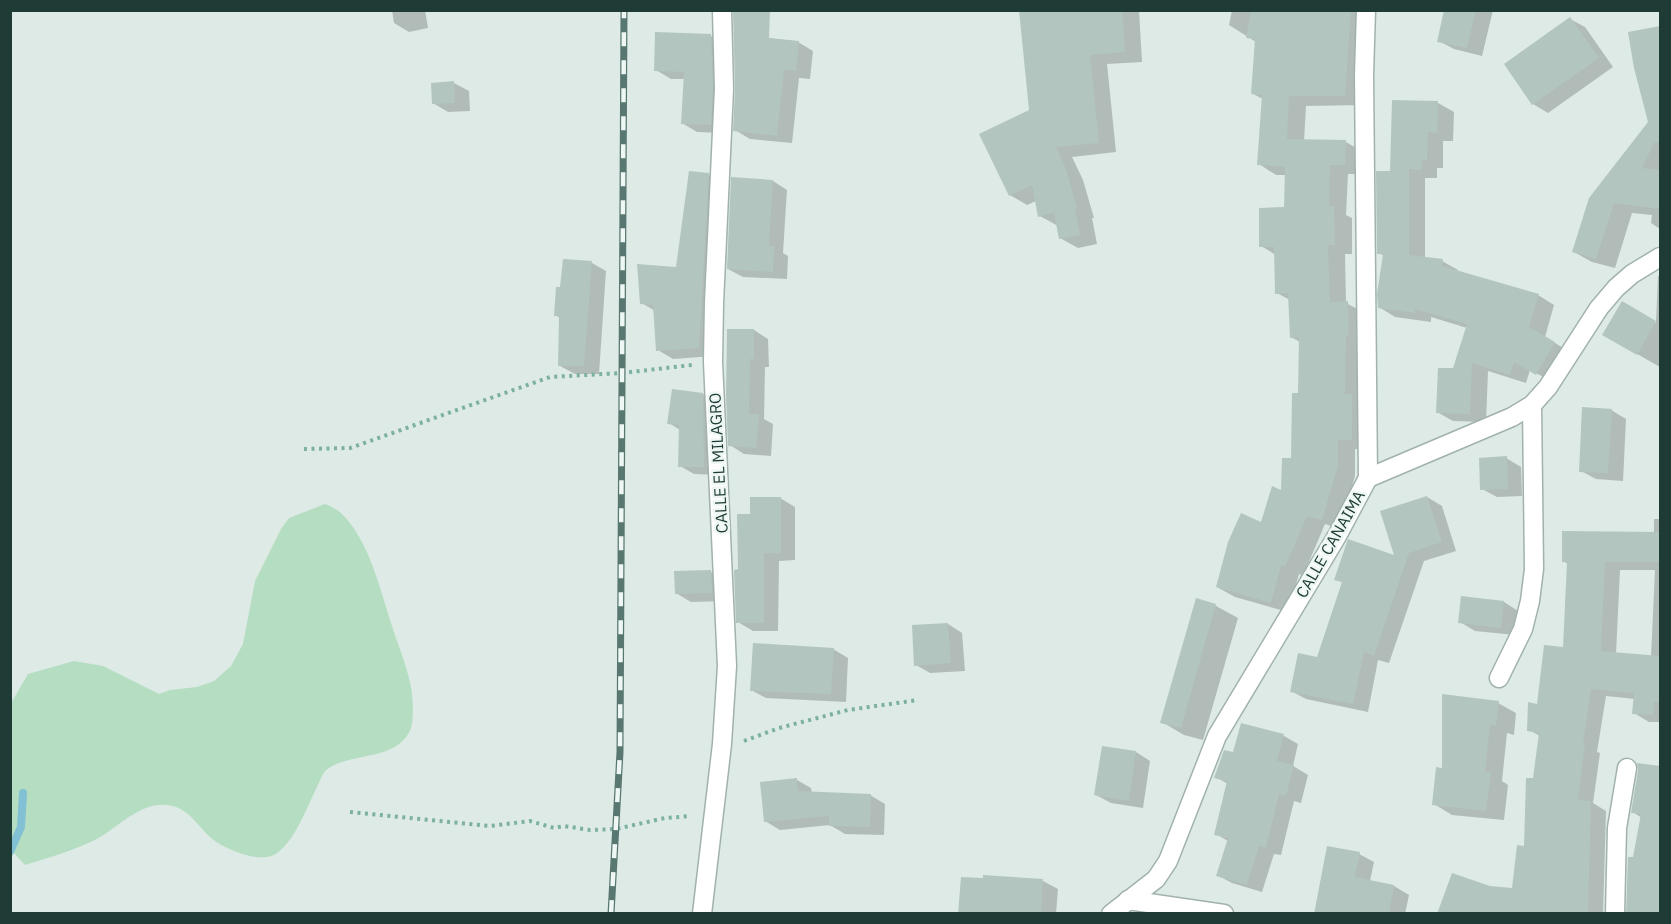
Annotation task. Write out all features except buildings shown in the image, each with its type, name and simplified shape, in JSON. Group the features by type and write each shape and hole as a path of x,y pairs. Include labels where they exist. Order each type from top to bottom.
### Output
{"street":[{"name":"CALLE EL MILAGRO","path":"702,914 715,815 727,666 713,362 724,89 722,10"},
{"name":"CALLE CANAIMA","path":"1111,914 1156,879 1168,861 1217,736 1337,536 1368,478 1364,75 1366,10"},
{"path":"1368,478 1512,417 1532,405 1548,387 1599,308 1616,288 1632,274 1660,257"},
{"path":"1499,678 1523,629 1530,601 1534,569 1532,405"},
{"path":"1615,914 1617,828 1627,768"},
{"path":"1128,900 1224,914"}],"path":[{"path":"304,449 350,448 550,377 713,362"},
{"path":"722,744 746,741 779,728 860,708 918,700"},
{"path":"350,812 490,826 530,821 554,828 564,826 590,830 616,829 665,818 715,815"}],"green space":[{"path":"325,504 339,511 352,526 367,552 376,575 411,687 412,724 404,739 395,747 384,752 346,761 325,771 294,834 288,843 274,855 250,856 232,850 211,838 184,811 173,806 162,805 141,810 93,841 25,865 11,850 11,703 28,674 74,661 103,666 159,694 170,690 197,687 214,681 231,666 243,644 255,581 281,529 289,518"}],"waterway":[{"path":"10,852 21,827 23,793"}],"railway":[{"path":"611,914 620,752 624,10"}]}
